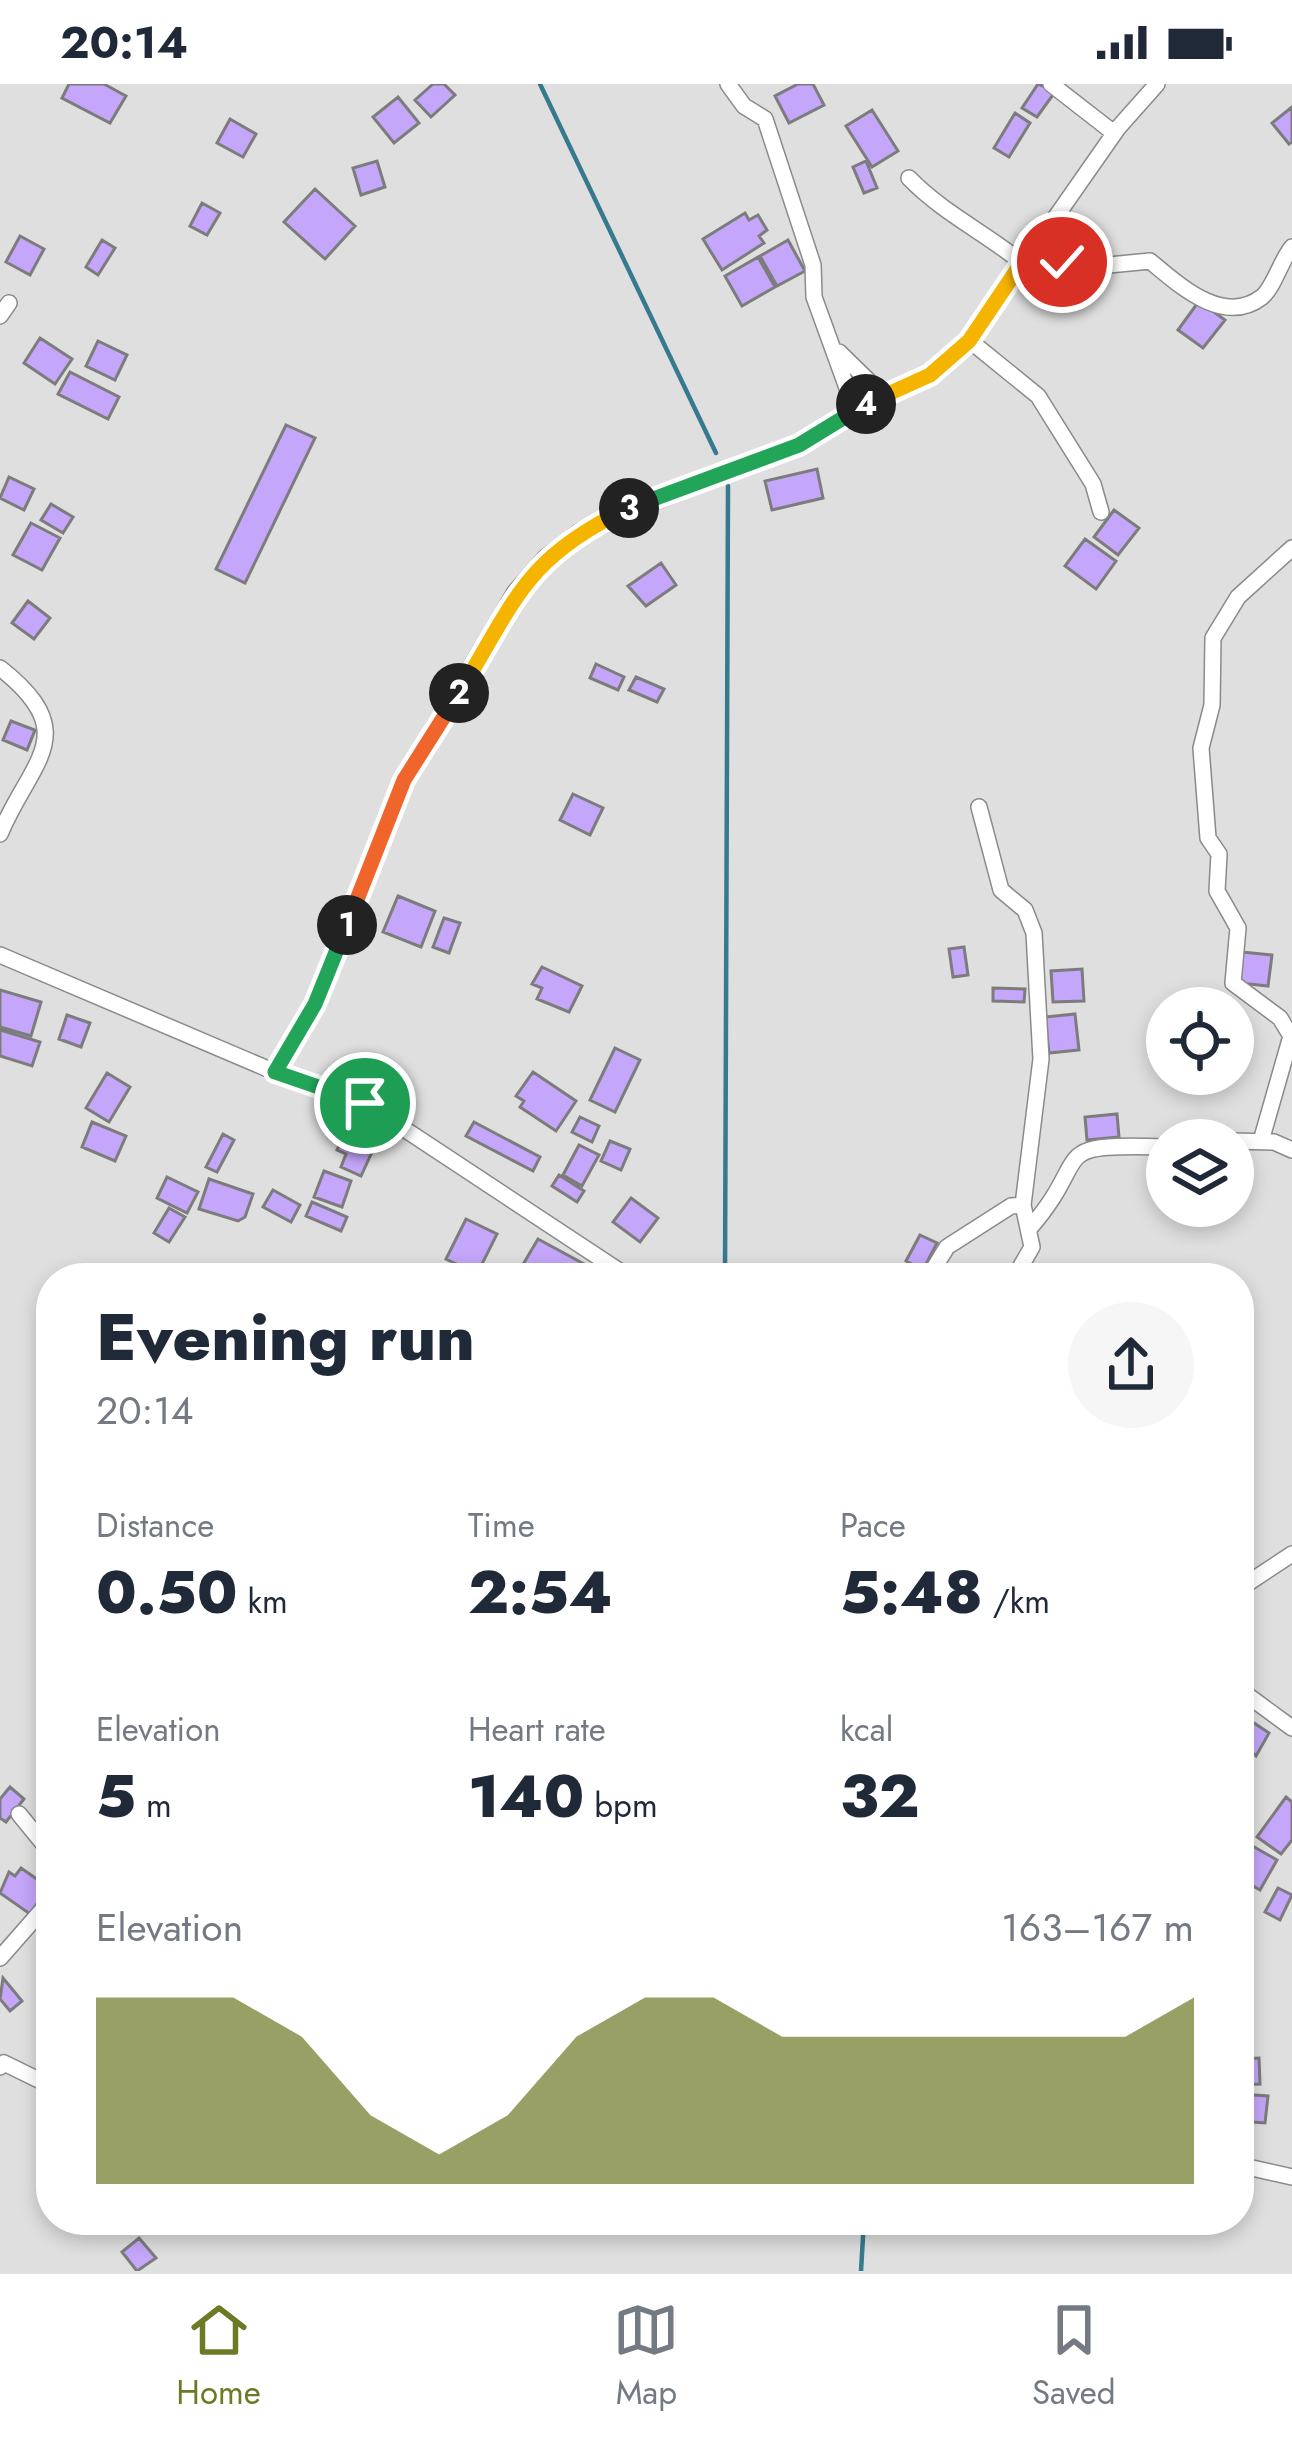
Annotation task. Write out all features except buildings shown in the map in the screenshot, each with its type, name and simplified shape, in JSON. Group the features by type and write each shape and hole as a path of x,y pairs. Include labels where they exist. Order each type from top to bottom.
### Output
{"street":[{"path":"728,84 744,106 765,119 813,265 814,297 855,410"},
{"path":"1051,84 1114,133"},
{"path":"275,1072 315,1004 404,780 515,592 545,558 579,532 614,515 799,445 855,410 930,375 969,340 1114,133 1157,84"},
{"path":"909,178 938,208 1026,255 1078,268 1150,261 1191,295 1237,308 1264,296 1292,247"},
{"path":"969,340 1038,396 1093,484 1101,512"},
{"path":"833,346 884,396"},
{"path":"1261,1142 1276,1080 1289,1057 1291,1036 1280,1018 1233,983 1238,928 1217,891 1219,854 1208,838 1201,748 1212,704 1217,624 1238,597 1292,548"},
{"path":"0,668 47,723 49,744 0,834"},
{"path":"979,807 1001,890 1025,910 1034,933 1041,1059 1022,1205 1032,1247 1023,1263"},
{"path":"0,956 275,1072 365,1103 607,1263"},
{"path":"1254,1142 1292,1150"},
{"path":"1029,1229 1070,1160 1088,1148 1146,1147"},
{"path":"937,1263 947,1247 1011,1207 1022,1205"},
{"path":"1254,1579 1292,1554"},
{"path":"1254,1700 1292,1728"},
{"path":"19,1814 36,1835"},
{"path":"0,1958 36,1917"},
{"path":"1,2063 36,2079"},
{"path":"1254,2168 1292,2177"}],"waterway":[{"path":"540,84 716,453"},
{"path":"725,1263 728,486"},
{"path":"861,2271 863,2235"}],"route":[{"path":"365,1103 275,1072 315,1004 404,780 515,592 545,558 579,532 632,507 799,445 868,403 930,375 969,341 1031,249 1062,262"}]}
